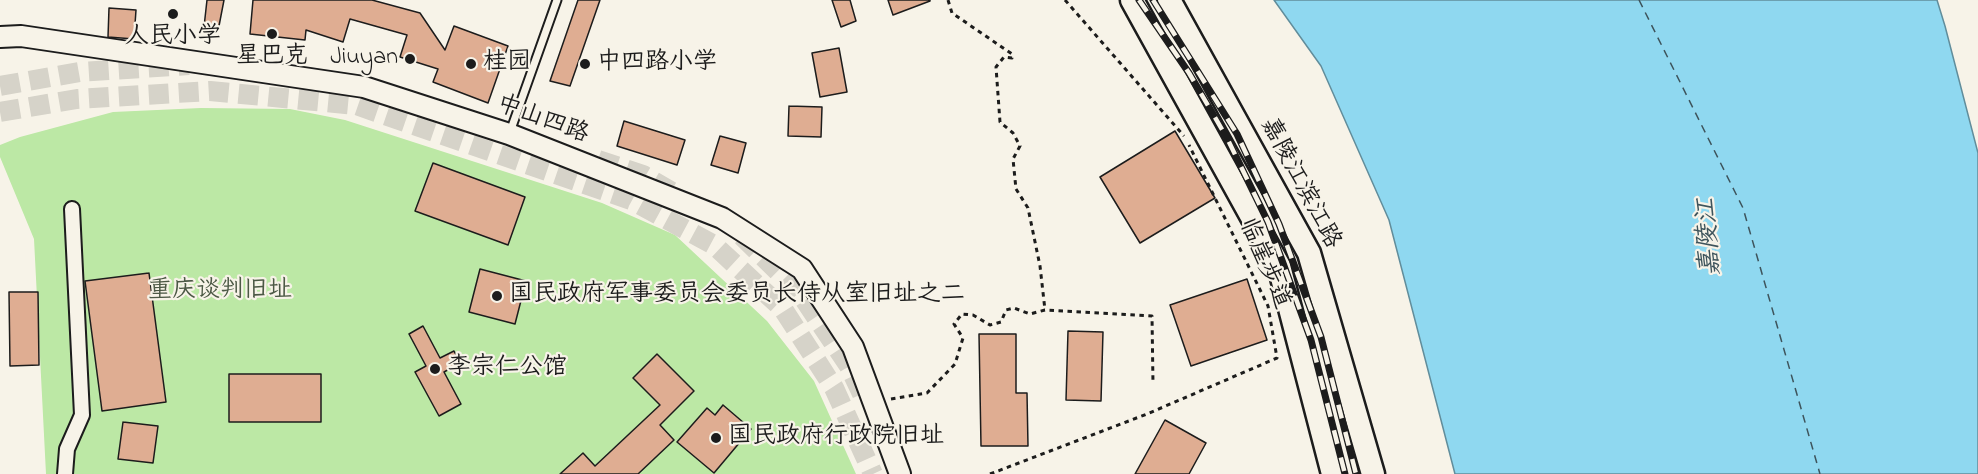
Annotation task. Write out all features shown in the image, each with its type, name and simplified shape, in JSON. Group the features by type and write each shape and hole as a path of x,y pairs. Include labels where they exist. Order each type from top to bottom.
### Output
{"main road":[{"path":"1132,0 1279,266 1333,474"},
{"name":"嘉陵江滨江路","path":"1168,0 1309,253 1373,474"}],"street":[{"path":"0,28 21,36"},
{"name":"中山四路","path":"21,36 364,87 509,134 722,218 802,269 853,347 900,474"},
{"path":"0,38 21,36"},
{"path":"65,474 67,449 81,415 72,209"}],"lane":[{"path":"509,134 557,0"}],"path":[{"path":"948,0 952,13 1012,54 1012,58 1004,57 996,67 1000,122 1013,133 1020,146 1013,159 1016,189 1028,208 1040,266 1045,310"},
{"name":"临崖步道","path":"990,474 1147,414 1277,358 1268,306 1185,137 1065,0"},
{"path":"875,408 891,399 927,393 955,364 963,338 954,324 962,314 974,315 990,325 1001,322 1006,310 1014,308 1030,314 1045,310 1152,316 1153,384"}],"green space":[{"name":"重庆谈判旧址","path":"201,108 290,109 345,120 602,203 675,235 767,321 814,381 856,474 46,474 34,239 0,157 0,145 20,137 113,112"}],"water":[{"name":"嘉陵江","path":"1274,0 1937,0 1978,153 1978,474 1455,474 1389,220 1321,66"}],"building":[{"path":"207,0 224,0 219,26 204,27"},
{"path":"253,0 372,0 420,13 445,50 454,26 508,46 488,103 433,82 438,69 400,57 407,35 350,19 343,42 306,30 305,40 250,34"},
{"path":"578,0 600,0 570,86 550,81"},
{"path":"832,0 850,0 856,21 841,27"},
{"path":"888,0 930,0 930,1 893,15"},
{"path":"109,8 136,10 134,39 108,37"},
{"path":"839,48 847,92 820,97 812,53"},
{"path":"789,106 822,107 821,137 788,136"},
{"path":"624,121 685,140 677,165 617,146"},
{"path":"1175,131 1215,198 1140,243 1100,177"},
{"path":"720,136 746,143 738,173 711,165"},
{"path":"433,163 525,197 508,245 415,211"},
{"name":"国民政府军事委员会委员长侍从室旧址之二","path":"480,269 526,281 515,324 469,312"},
{"path":"149,273 166,402 102,411 85,281"},
{"path":"1247,279 1267,340 1191,366 1170,305"},
{"path":"9,292 38,292 39,365 10,366"},
{"name":"李宗仁公馆","path":"423,326 440,358 454,351 460,363 444,372 461,404 439,416 415,372 426,366 409,334"},
{"path":"1068,331 1103,332 1101,401 1066,400"},
{"path":"979,334 1016,334 1016,393 1027,393 1028,446 981,446"},
{"path":"657,354 694,391 660,425 674,440 638,474 560,474 583,453 595,466 660,405 633,378"},
{"path":"229,374 321,374 321,422 229,422"},
{"name":"国民政府行政院旧址","path":"723,405 751,429 714,473 677,442 707,408 715,415"},
{"path":"1165,420 1206,443 1189,474 1135,474"},
{"path":"123,422 158,426 153,463 118,459"}],"ferry route":[{"path":"1639,0 1743,208 1820,474"}],"tunnel":[{"path":"0,86 79,72 189,65"},
{"path":"0,112 77,99 210,91 356,105 631,200 714,245 783,309 834,388 873,474"},
{"path":"598,160 643,175 672,192"},
{"path":"742,236 800,293 849,366 863,396"}],"railway":[{"path":"1139,0 1189,73 1227,138 1268,222 1311,340 1345,474"},
{"path":"1153,0 1237,134 1279,224 1321,337 1356,474"}],"place":[{"name":"人民小学","path":"173,14"},
{"name":"星巴克","path":"272,34"},
{"name":"Jiuyan","path":"410,59"},
{"name":"桂园","path":"471,64"},
{"name":"中四路小学","path":"585,64"},
{"name":"国民政府军事委员会委员长侍从室旧址之二","path":"497,296"},
{"name":"李宗仁公馆","path":"435,369"},
{"name":"国民政府行政院旧址","path":"716,438"}]}
